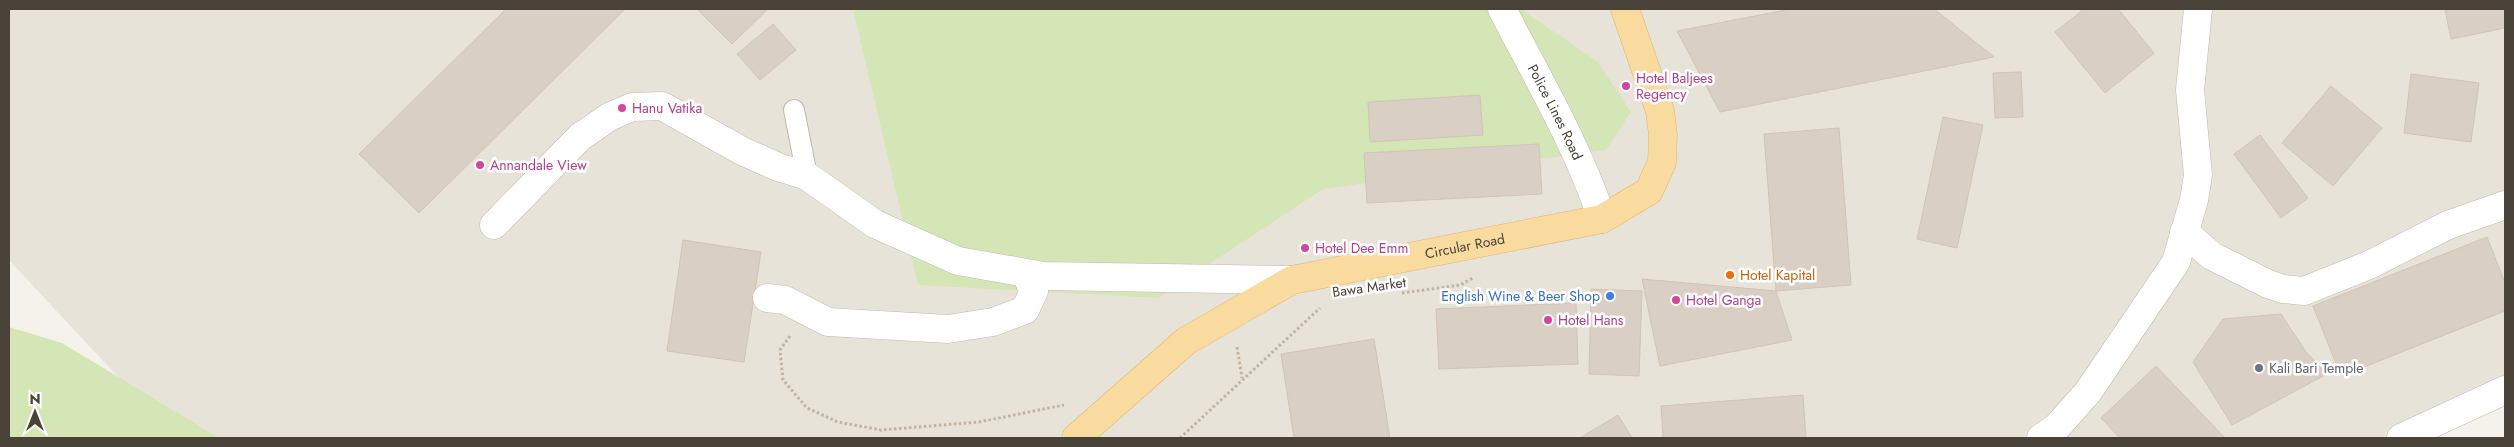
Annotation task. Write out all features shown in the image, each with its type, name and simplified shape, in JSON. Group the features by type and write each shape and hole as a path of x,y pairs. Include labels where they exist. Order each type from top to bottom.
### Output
{"main road":[{"name":"Circular Road","path":"1076,438 1186,341 1292,280 1602,219 1649,191 1662,162 1663,135 1660,111 1625,9"}],"street":[{"name":"Police Lines Road","path":"1502,9 1569,140 1594,194 1602,219"},
{"path":"2041,438 2056,428 2088,392 2176,262 2194,200 2198,174 2190,90 2198,9"},
{"path":"494,225 580,137 609,117 632,108 662,106 742,151 778,167 807,176 875,224 958,261 1044,276 1292,280"},
{"path":"2184,232 2212,256 2268,284 2283,289 2304,291 2322,286 2369,265 2448,225 2505,204"},
{"path":"767,298 785,300 828,322 948,329 993,322 1025,310 1034,291 1026,273"},
{"path":"2401,438 2505,390"}],"lane":[{"path":"794,110 807,176"}],"path":[{"name":"Bawa Market","path":"1392,295 1460,286 1477,276"},
{"name":"Bawa Market","path":"1180,438 1324,304"},
{"path":"828,322 796,327 780,350 783,380 807,408 838,422 881,430 979,422 1072,403"}],"shaded area":[{"path":"9,9 2505,9 2505,396 2432,438 175,438 9,260"}],"green space":[{"path":"853,9 1521,9 1598,62 1631,112 1606,150 1323,189 1158,298 918,285"},
{"path":"9,327 62,343 219,438 9,438"}],"building":[{"path":"506,9 625,9 419,213 359,154"},
{"path":"697,9 768,9 732,44"},
{"path":"1791,9 1934,9 1994,57 1720,112 1677,31"},
{"path":"2084,9 2118,9 2154,53 2105,93 2055,32"},
{"path":"2445,9 2505,9 2505,28 2451,39"},
{"path":"773,24 796,50 760,80 737,54"},
{"path":"2021,72 2023,117 1995,118 1993,73"},
{"path":"2411,74 2479,83 2471,142 2404,133"},
{"path":"2331,86 2382,128 2333,186 2282,143"},
{"path":"1480,95 1483,135 1370,142 1368,102"},
{"path":"1943,117 1983,125 1957,248 1917,239"},
{"path":"1839,128 1851,285 1776,291 1764,134"},
{"path":"2260,135 2308,198 2281,218 2234,154"},
{"path":"1539,144 1542,194 1367,203 1364,153"},
{"path":"2487,237 2505,283 2505,311 2341,376 2313,306"},
{"path":"683,240 761,252 744,362 667,351"},
{"path":"1642,279 1776,291 1792,340 1660,366"},
{"path":"1591,289 1642,291 1639,376 1589,374"},
{"path":"1576,303 1578,364 1439,369 1436,309"},
{"name":"Kali Bari Temple","path":"2281,314 2306,352 2327,374 2232,425 2193,362 2223,319"},
{"path":"1374,339 1390,438 1294,438 1281,354"},
{"path":"2156,366 2225,438 2120,438 2101,418"},
{"path":"1803,395 1806,438 1663,438 1661,406"},
{"path":"1618,415 1632,438 1580,438"}],"place":[{"name":"Hotel Baljees Regency","path":"1626,86"},
{"name":"Hanu Vatika","path":"622,108"},
{"name":"Annandale View","path":"480,165"},
{"name":"Hotel Dee Emm","path":"1305,248"},
{"name":"Hotel Kapital","path":"1730,275"},
{"name":"English Wine & Beer Shop","path":"1610,296"},
{"name":"Hotel Ganga","path":"1676,300"},
{"name":"Hotel Hans","path":"1548,320"},
{"name":"Kali Bari Temple","path":"2259,368"}]}
